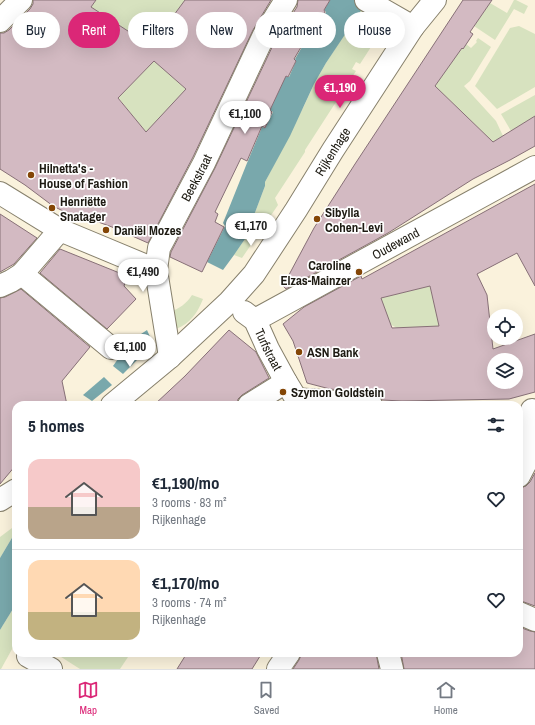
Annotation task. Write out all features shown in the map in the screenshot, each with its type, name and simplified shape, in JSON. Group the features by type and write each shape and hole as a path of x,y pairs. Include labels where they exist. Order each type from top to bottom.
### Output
{"street":[{"path":"0,21 21,0"},
{"name":"Beekstraat","path":"170,357 156,270 159,248 204,163 264,36 286,0"},
{"name":"Rijkenhage","path":"117,401 170,357 229,302 254,274 413,27 434,0"},
{"path":"368,1 413,27"},
{"name":"Oudewand","path":"255,320 535,167"},
{"path":"0,193 60,230 156,270"},
{"path":"0,286 22,274 60,230"},
{"path":"22,274 111,348"},
{"name":"Turfstraat","path":"229,302 255,320 268,349 294,395"},
{"path":"267,401 294,395 340,401"},
{"path":"523,468 531,453 529,410"},
{"path":"0,500 12,492"},
{"path":"523,615 535,620"},
{"path":"278,669 286,657"},
{"path":"389,657 392,669"},
{"path":"27,659 51,669"}],"green space":[{"path":"96,0 238,0 226,12 196,12 196,43 167,72 188,91 139,145 136,120 118,97 152,48 188,48 188,12 128,12 128,31 120,26 120,12 99,12 91,7"},
{"path":"514,0 528,6 524,14 514,9 495,40 474,26 490,3 507,13"},
{"path":"364,4 377,12 359,12"},
{"path":"519,26 535,34 535,87 497,109 475,86 510,28"},
{"path":"344,35 344,48 370,48 360,64 356,62 352,69 356,71 275,198 278,205 242,258 234,255 245,239 265,186 265,182 314,84"},
{"path":"478,38 491,47 470,81 464,86 496,121 503,136 493,142 435,86 461,47 463,49 466,44 471,48 477,42 476,41"},
{"path":"535,95 535,116 511,131 501,114"},
{"path":"430,286 432,295 450,290 442,327 399,329 384,321 381,298"},
{"path":"192,295 203,299 201,304 189,321 176,329 170,312 177,309"},
{"path":"12,528 12,538 0,558 0,537"},
{"path":"12,610 12,649 1,669 0,669 0,630"},
{"path":"61,657 128,657 120,669 80,669"}],"water":[{"path":"330,0 368,0 360,12 344,12 344,36 336,48 336,12 326,12 324,10"},
{"path":"301,48 336,48 314,84 290,136 265,182 265,186 245,239 223,270 207,262 225,226 223,223 262,127 265,128 273,112 270,110 285,76 289,77 296,61 295,59"},
{"path":"147,330 155,348 139,358 123,374 113,366 132,342"},
{"path":"104,377 112,385 92,401 83,395"},
{"path":"12,538 12,610 0,630 0,558"}],"building":[{"path":"33,0 96,0 91,7 99,12 68,12 68,48 120,48 120,26 128,31 128,48 188,48 188,12 176,12 185,0 271,0 264,12 255,12 255,27 247,43 247,12 196,12 196,48 244,48 193,157 148,243 112,227 67,213 53,206 0,169 0,33 4,33 12,27 12,48 60,48 60,12 27,12 33,4","holes":["154,61 186,89 146,132 118,98"]},
{"path":"298,0 330,0 324,10 325,12 294,12 297,7"},
{"path":"463,0 492,0 470,32 473,34 435,86 493,142 535,116 535,146 473,179 388,233 286,289 283,286 314,228"},
{"path":"272,48 301,48 294,59 296,61 288,77 286,76 270,110 272,112 265,128 262,126 247,161 241,158 215,212 218,214 215,222 224,227 202,272 170,257 171,252 215,168"},
{"path":"535,184 535,286 517,253 477,274 487,295 489,309 487,309 487,345 493,345 493,349 504,345 523,345 523,338 535,334 535,392 509,399 402,401 382,400 378,395 372,393 330,389 307,383 293,341 283,324 304,307 361,276 362,279","holes":["430,286 439,326 392,328 381,298"]},
{"path":"0,214 37,238 14,264 0,272"},
{"path":"60,249 127,276 124,286 136,299 107,329 40,273"},
{"path":"21,289 90,347 62,381 66,401 12,401 12,470 0,484 0,298"},
{"path":"229,330 256,352 269,378 242,395 238,401 158,401 185,376"},
{"path":"535,473 535,606 523,602 523,487 530,482"},
{"path":"523,628 535,632 535,669 404,669 402,657 523,657"},
{"path":"184,657 260,657 252,669 177,669"},
{"path":"300,657 377,657 379,669 293,669"}],"place":[{"name":"Hilnetta's - House of Fashion","path":"31,175"},
{"name":"Henriëtte Snatager","path":"52,208"},
{"name":"Sibylla Cohen-Levi","path":"317,219"},
{"name":"Daniël Mozes","path":"106,230"},
{"name":"Caroline Elzas-Mainzer","path":"359,272"},
{"name":"ASN Bank","path":"299,352"},
{"name":"Szymon Goldstein","path":"283,392"}]}
